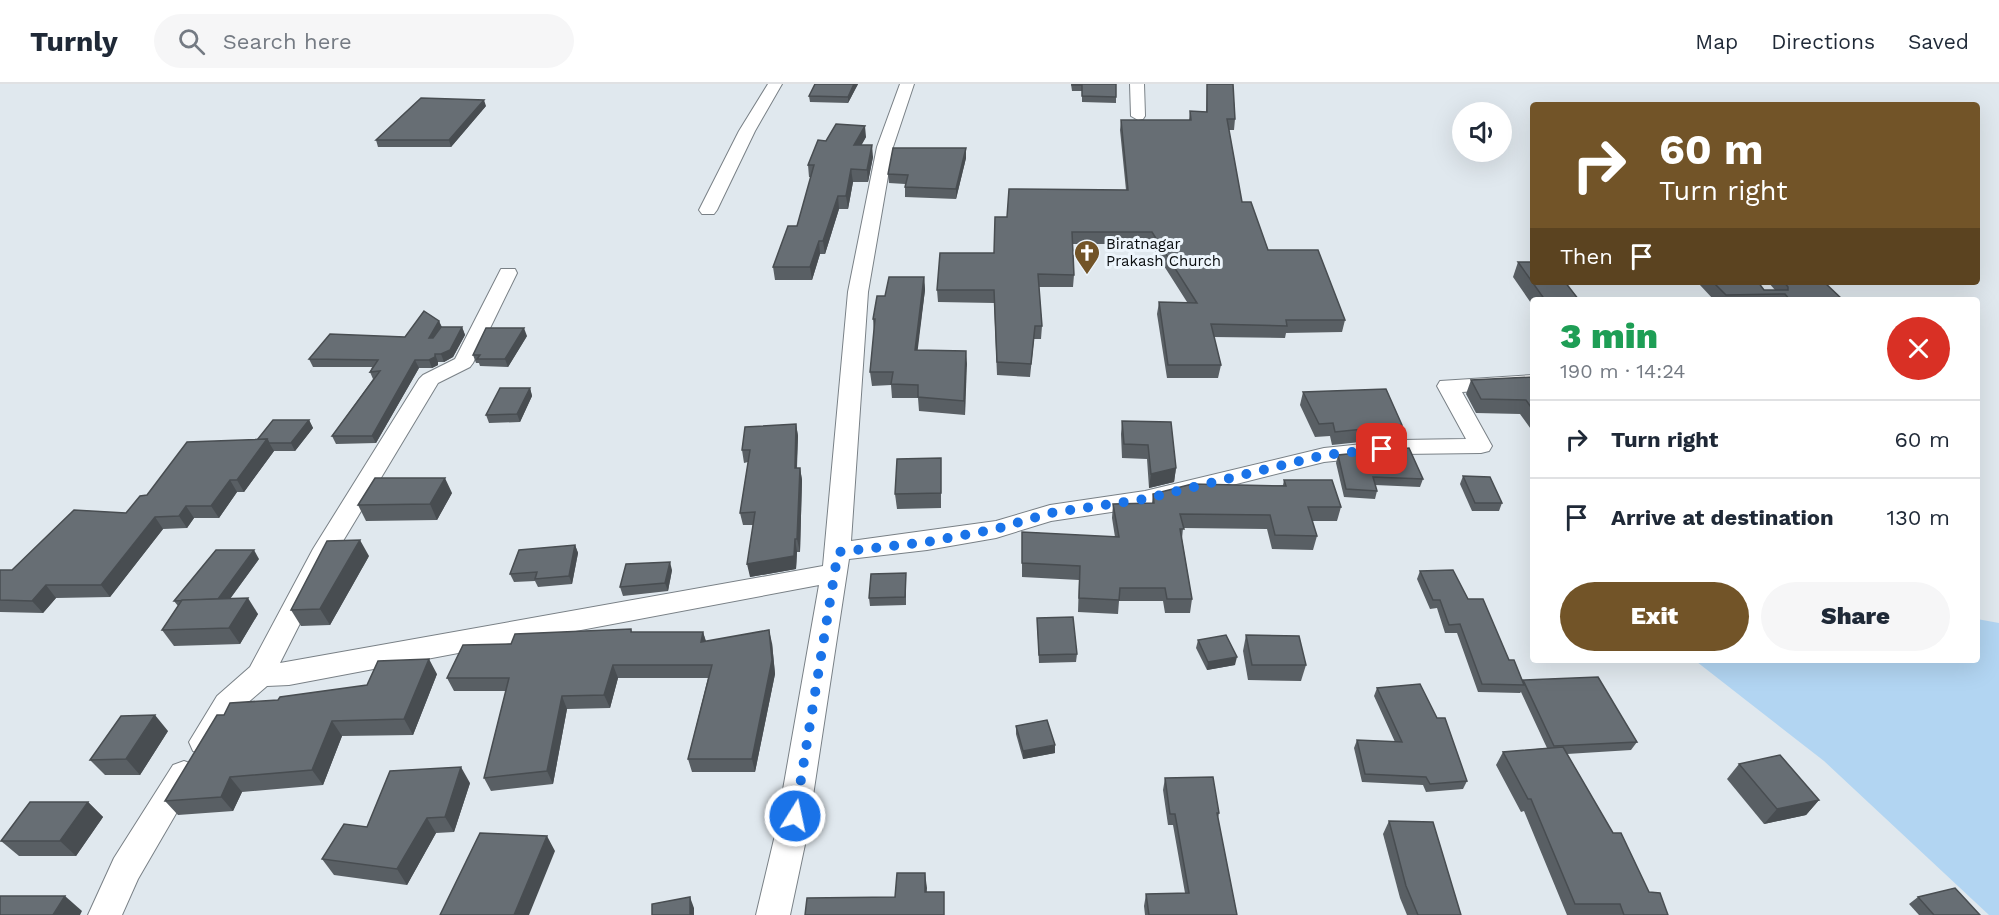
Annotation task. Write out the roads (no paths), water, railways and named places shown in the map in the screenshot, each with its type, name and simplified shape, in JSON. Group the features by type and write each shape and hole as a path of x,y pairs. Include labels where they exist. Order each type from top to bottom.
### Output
{"street":[{"path":"708,210 747,131 775,84"},
{"path":"773,915 799,790 836,562 858,292 885,147 907,84"},
{"path":"1137,84 1138,116"},
{"path":"105,915 126,869 227,704 260,675 322,555 430,379 462,363 508,273"},
{"path":"260,675 289,674 836,562 996,529 1050,513 1145,499 1324,455 1401,447 1482,446 1448,386 1530,381"}],"place":[{"name":"Biratnagar Prakash Church","path":"1087,276"}]}
